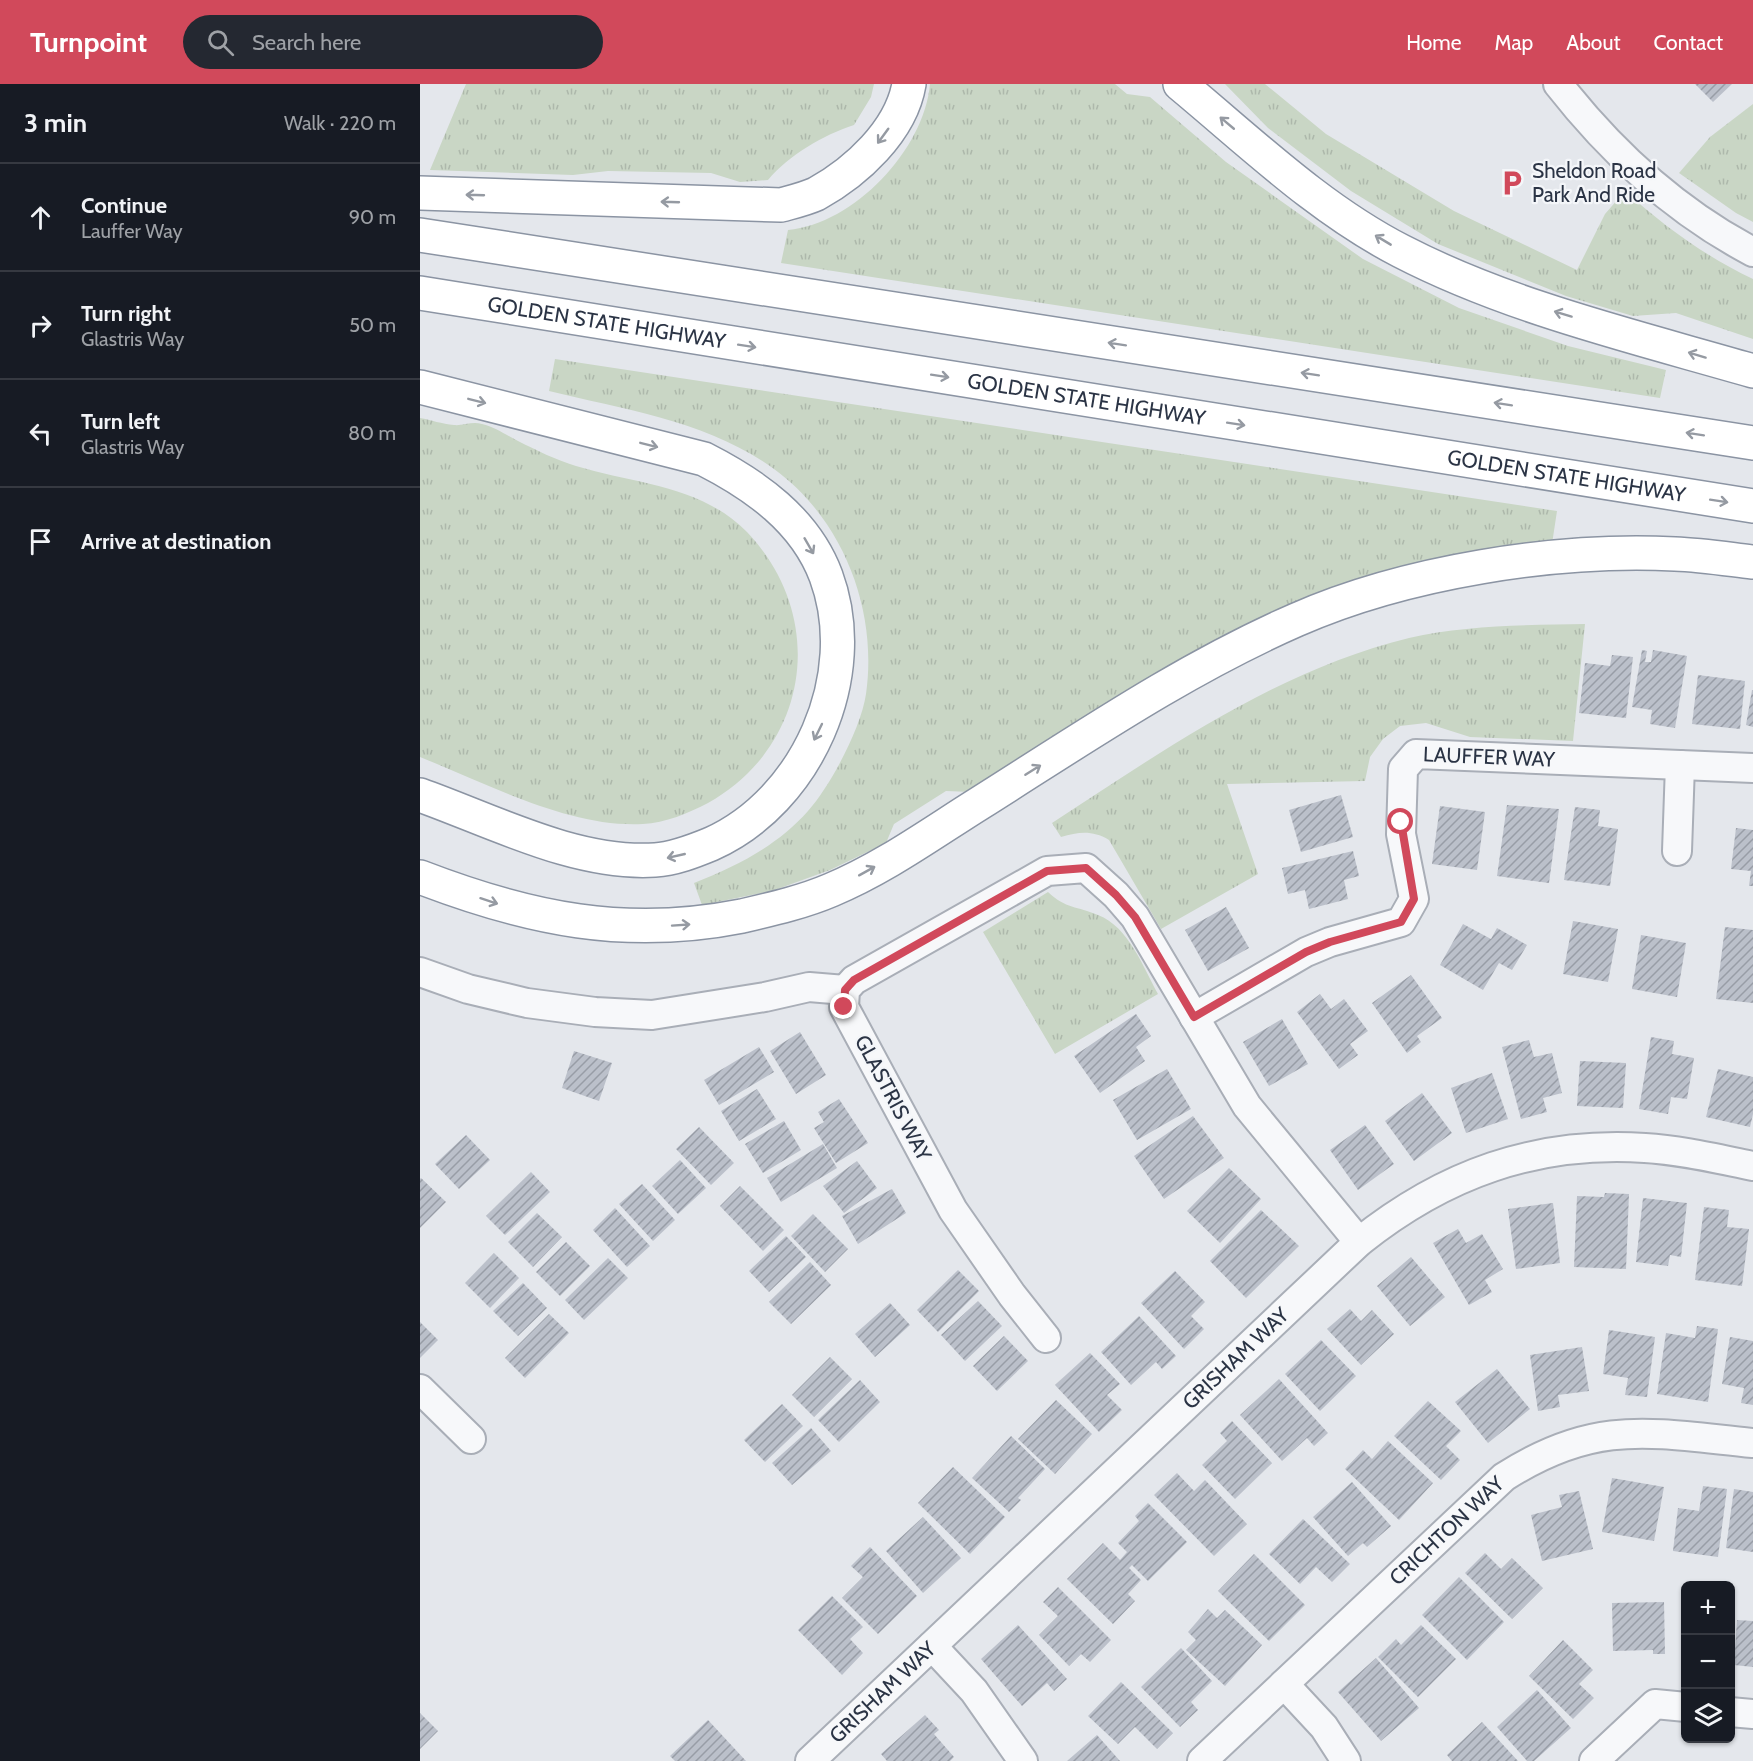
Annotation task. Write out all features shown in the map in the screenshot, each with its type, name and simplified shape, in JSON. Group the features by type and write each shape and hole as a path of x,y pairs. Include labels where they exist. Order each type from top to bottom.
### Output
{"highway":[{"path":"420,193 781,205 814,195 845,176 874,149 893,123 909,84"},
{"path":"1180,84 1330,206 1400,251 1540,308 1753,371"},
{"path":"420,235 1753,443"},
{"name":"GOLDEN STATE HIGHWAY","path":"420,293 1753,506"},
{"path":"420,387 704,459 741,478 779,508 805,538 826,576 834,613 837,650 834,686 822,727 804,759 782,790 756,816 723,838 693,852 656,860 582,854 420,795"},
{"path":"420,877 495,903 567,921 640,928 702,924 772,909 832,890 904,851 1133,707 1216,658 1298,619 1353,599 1448,574 1526,560 1597,555 1674,554 1753,562"}],"street":[{"path":"1558,84 1598,132 1637,172 1696,217 1753,252"},
{"name":"LAUFFER WAY","path":"1194,1017 1306,952 1330,942 1401,922 1414,899 1401,834 1403,769 1416,754 1753,768"},
{"path":"1677,851 1680,765"},
{"path":"420,972 468,989 527,1003 595,1012 652,1015 765,998 809,987 845,990 854,980 1047,871 1086,868 1116,895 1135,917 1247,1106 1359,1242"},
{"name":"GLASTRIS WAY","path":"845,990 844,1007 953,1210 1046,1338"},
{"name":"GRISHAM WAY","path":"810,1761 1359,1242 1416,1201 1462,1177 1512,1160 1546,1152 1596,1147 1647,1148 1753,1166"},
{"path":"420,1389 471,1439"},
{"name":"CRICHTON WAY","path":"1202,1761 1504,1477 1536,1457 1571,1442 1607,1434 1645,1432 1753,1443"},
{"path":"932,1646 974,1691 1023,1761"},
{"path":"1284,1684 1324,1727 1346,1761"},
{"path":"1594,1761 1655,1704 1681,1707"},
{"path":"1735,1712 1753,1714"}],"green space":[{"path":"466,84 874,84 871,97 854,125 830,134 796,154 768,180 740,182 711,173 608,171 573,175 430,170"},
{"path":"930,84 1115,84 1127,94 1150,97 1226,162 1363,259 1459,308 1568,346 1666,370 1660,398 781,263 788,230 813,225 837,214 860,199 900,158 915,134 925,109"},
{"path":"1225,84 1265,84 1326,134 1454,211 1577,270 1605,214 1625,191 1686,240 1718,261 1753,279 1753,339 1676,313 1633,316 1566,296 1438,244 1351,191 1268,128"},
{"path":"1753,104 1753,222 1736,213 1679,173 1710,137"},
{"path":"555,359 1557,511 1552,544 1469,554 971,792 946,791 894,824 886,843 830,870 772,891 702,905 694,883 756,854 783,835 817,800 844,756 858,723 866,694 868,662 866,630 860,599 837,540 819,513 774,469 722,439 694,428 637,411 549,391"},
{"path":"420,418 454,425 478,423 487,425 569,464 688,495 729,516 747,532 773,566 789,602 797,640 796,678 787,715 769,749 742,778 708,803 677,817 643,824 615,823 558,812 420,757"},
{"path":"1585,624 1573,741 1470,737 1426,723 1400,726 1383,739 1370,757 1365,781 1227,784 1258,874 1161,929 1109,840 1085,833 1061,837 1052,823 1223,715 1314,670 1361,652 1409,638 1452,630 1497,626"},
{"path":"1048,892 1066,904 1098,915 1118,929 1127,938 1141,960 1158,994 1055,1054 983,932"}],"building":[{"path":"1695,84 1732,84 1713,102"},
{"path":"1642,650 1647,651 1645,662 1651,662 1653,650 1687,656 1675,728 1650,724 1652,710 1632,707"},
{"path":"1612,655 1633,657 1626,718 1579,713 1585,663 1610,666"},
{"path":"1698,675 1745,681 1740,729 1692,724"},
{"path":"1753,690 1753,727 1746,725"},
{"path":"1341,795 1353,837 1301,852 1289,810"},
{"path":"1507,805 1559,809 1549,883 1497,876"},
{"path":"1440,806 1485,812 1477,870 1432,864"},
{"path":"1575,807 1600,810 1598,826 1618,829 1610,886 1564,880"},
{"path":"1736,828 1753,830 1753,886 1749,886 1751,871 1731,869"},
{"path":"1353,851 1359,876 1344,880 1348,899 1309,909 1305,890 1288,894 1282,868"},
{"path":"1226,907 1249,948 1208,971 1185,930"},
{"path":"1573,921 1618,929 1608,982 1563,974"},
{"path":"1463,924 1491,939 1497,928 1527,945 1512,970 1499,963 1483,990 1440,965"},
{"path":"1725,927 1753,930 1753,1003 1716,999"},
{"path":"1641,935 1686,943 1677,997 1632,989"},
{"path":"1411,975 1442,1018 1417,1036 1421,1042 1407,1053 1372,1003"},
{"path":"1320,994 1331,1009 1344,999 1368,1031 1350,1044 1358,1055 1339,1069 1297,1012"},
{"path":"1136,1014 1151,1036 1136,1047 1145,1061 1100,1093 1074,1056"},
{"path":"1282,1019 1308,1064 1269,1086 1243,1042"},
{"path":"800,1032 826,1075 796,1094 770,1051"},
{"path":"1651,1037 1674,1041 1672,1054 1694,1058 1687,1099 1671,1097 1668,1114 1639,1109"},
{"path":"1529,1040 1534,1057 1552,1053 1562,1093 1543,1098 1547,1112 1521,1119 1502,1047"},
{"path":"759,1047 774,1072 719,1105 704,1080"},
{"path":"574,1051 612,1063 599,1101 562,1088"},
{"path":"1580,1061 1626,1063 1623,1108 1577,1106"},
{"path":"1167,1069 1191,1109 1137,1140 1113,1100"},
{"path":"1718,1069 1753,1077 1753,1114 1750,1127 1706,1117"},
{"path":"1492,1073 1508,1119 1466,1133 1451,1088"},
{"path":"757,1089 776,1119 739,1141 721,1111"},
{"path":"1422,1093 1452,1133 1414,1161 1385,1121"},
{"path":"839,1099 868,1143 836,1163 814,1128 824,1122 818,1112"},
{"path":"1193,1116 1224,1158 1164,1199 1134,1156"},
{"path":"784,1121 801,1150 763,1173 745,1144"},
{"path":"1365,1125 1394,1164 1358,1190 1330,1150"},
{"path":"699,1127 734,1163 711,1185 676,1149"},
{"path":"466,1135 490,1160 459,1189 435,1164"},
{"path":"823,1144 837,1168 781,1202 767,1178"},
{"path":"680,1160 706,1188 678,1214 652,1186"},
{"path":"857,1161 877,1188 844,1213 823,1186"},
{"path":"1229,1168 1261,1199 1220,1243 1187,1211"},
{"path":"531,1172 550,1192 505,1235 486,1216"},
{"path":"420,1179 446,1202 420,1228"},
{"path":"642,1184 675,1220 653,1241 619,1204"},
{"path":"740,1186 784,1230 763,1251 720,1206"},
{"path":"892,1189 906,1213 858,1244 842,1216"},
{"path":"1605,1193 1629,1194 1626,1269 1574,1267 1577,1196 1604,1197"},
{"path":"1643,1198 1687,1203 1681,1257 1670,1255 1668,1266 1636,1262"},
{"path":"1553,1203 1560,1263 1516,1269 1508,1209"},
{"path":"1704,1207 1729,1210 1727,1227 1749,1229 1742,1286 1695,1280"},
{"path":"615,1208 650,1246 627,1267 593,1230"},
{"path":"1261,1210 1299,1246 1246,1298 1210,1261"},
{"path":"537,1213 562,1237 533,1267 508,1242"},
{"path":"813,1214 848,1249 825,1272 791,1236"},
{"path":"1458,1229 1466,1243 1482,1234 1503,1269 1485,1280 1492,1292 1469,1305 1433,1243"},
{"path":"786,1236 806,1257 769,1292 749,1271"},
{"path":"566,1242 590,1266 560,1296 536,1272"},
{"path":"494,1253 519,1278 490,1308 465,1283"},
{"path":"1411,1257 1445,1297 1410,1326 1377,1286"},
{"path":"608,1258 628,1278 584,1320 565,1300"},
{"path":"810,1262 831,1285 791,1324 769,1302"},
{"path":"958,1270 979,1291 938,1332 917,1310"},
{"path":"1175,1271 1205,1302 1191,1316 1204,1329 1184,1349 1141,1303"},
{"path":"523,1283 547,1308 518,1336 493,1311"},
{"path":"978,1301 1002,1326 965,1361 941,1335"},
{"path":"890,1303 910,1325 875,1357 855,1334"},
{"path":"1350,1309 1361,1321 1372,1310 1394,1334 1361,1365 1327,1329"},
{"path":"549,1314 569,1333 525,1378 505,1358"},
{"path":"1139,1316 1176,1356 1162,1369 1156,1362 1131,1385 1101,1352"},
{"path":"420,1322 438,1340 420,1358"},
{"path":"1697,1326 1718,1329 1708,1402 1657,1394 1666,1333 1695,1338"},
{"path":"1609,1330 1655,1337 1647,1397 1625,1395 1628,1378 1603,1374"},
{"path":"1004,1336 1028,1361 997,1391 973,1366"},
{"path":"1730,1337 1753,1341 1753,1405 1741,1403 1744,1388 1722,1384"},
{"path":"1321,1340 1356,1376 1320,1411 1285,1374"},
{"path":"1582,1347 1589,1391 1558,1395 1560,1407 1538,1411 1530,1355"},
{"path":"1090,1353 1120,1384 1107,1395 1122,1410 1099,1432 1055,1385"},
{"path":"830,1357 852,1379 814,1417 792,1395"},
{"path":"1497,1369 1530,1409 1488,1443 1455,1402"},
{"path":"1279,1379 1328,1433 1314,1446 1307,1438 1282,1461 1240,1415"},
{"path":"860,1380 880,1402 839,1442 818,1420"},
{"path":"1056,1400 1092,1434 1055,1474 1018,1439"},
{"path":"1428,1401 1461,1431 1446,1446 1460,1460 1441,1480 1394,1436"},
{"path":"782,1404 803,1426 765,1462 744,1440"},
{"path":"1232,1421 1272,1463 1235,1499 1202,1465 1227,1441 1220,1433"},
{"path":"811,1428 831,1451 792,1485 772,1463"},
{"path":"1011,1436 1045,1469 1018,1498 1021,1500 1009,1512 972,1478"},
{"path":"1388,1441 1433,1483 1399,1520 1345,1469 1363,1450 1372,1459"},
{"path":"953,1467 1005,1517 970,1554 918,1503"},
{"path":"1177,1473 1194,1491 1205,1480 1247,1524 1214,1556 1154,1495"},
{"path":"1612,1478 1664,1487 1654,1541 1602,1532"},
{"path":"1352,1482 1391,1526 1367,1547 1363,1543 1348,1556 1313,1517"},
{"path":"1703,1486 1727,1489 1718,1557 1673,1551 1678,1508 1699,1511"},
{"path":"1734,1489 1753,1492 1753,1552 1726,1548"},
{"path":"1579,1491 1593,1549 1542,1561 1531,1515 1562,1507 1559,1495"},
{"path":"1148,1503 1187,1542 1148,1581 1132,1565 1129,1568 1141,1580 1128,1594 1135,1601 1113,1624 1067,1579 1103,1543 1120,1560 1127,1552 1118,1543 1139,1521 1135,1516"},
{"path":"923,1517 961,1558 923,1593 886,1551"},
{"path":"1303,1519 1350,1564 1332,1582 1316,1567 1300,1584 1269,1554"},
{"path":"870,1547 917,1596 878,1634 842,1598 863,1577 851,1566"},
{"path":"1485,1553 1501,1569 1512,1558 1543,1588 1512,1619 1465,1573"},
{"path":"1254,1554 1305,1605 1269,1641 1218,1591"},
{"path":"1459,1577 1504,1622 1467,1660 1422,1615"},
{"path":"1058,1587 1111,1640 1090,1662 1081,1654 1069,1666 1039,1635 1058,1616 1043,1602"},
{"path":"832,1596 863,1627 850,1639 863,1653 842,1675 798,1630"},
{"path":"1664,1602 1665,1654 1653,1654 1653,1650 1613,1651 1612,1603"},
{"path":"1208,1609 1217,1618 1225,1610 1262,1645 1225,1686 1186,1650 1196,1640 1188,1632"},
{"path":"1737,1620 1753,1621 1753,1667 1735,1665"},
{"path":"1018,1625 1067,1679 1054,1691 1047,1683 1022,1706 981,1659"},
{"path":"1421,1625 1456,1659 1418,1697 1378,1657 1396,1639 1401,1645"},
{"path":"1563,1640 1593,1670 1579,1684 1594,1698 1573,1719 1529,1676"},
{"path":"1181,1648 1212,1681 1191,1702 1198,1710 1180,1727 1141,1687"},
{"path":"1376,1658 1419,1708 1381,1741 1338,1692"},
{"path":"1121,1682 1173,1733 1157,1749 1135,1727 1118,1744 1088,1716"},
{"path":"1537,1690 1571,1728 1534,1761 1527,1761 1497,1727"},
{"path":"420,1713 438,1731 420,1749"},
{"path":"925,1715 939,1730 934,1734 954,1757 950,1761 887,1761 881,1754"},
{"path":"708,1720 746,1761 675,1761 670,1756"},
{"path":"1482,1722 1518,1761 1452,1761 1447,1755"},
{"path":"1097,1735 1120,1761 1067,1761"}],"place":[{"name":"Sheldon Road Park And Ride","path":"1512,183"}],"route":[{"path":"844,1007 845,990 854,980 1047,871 1086,868 1116,895 1135,917 1194,1017 1306,952 1355,934 1401,922 1414,899 1401,834 1401,822"}]}
